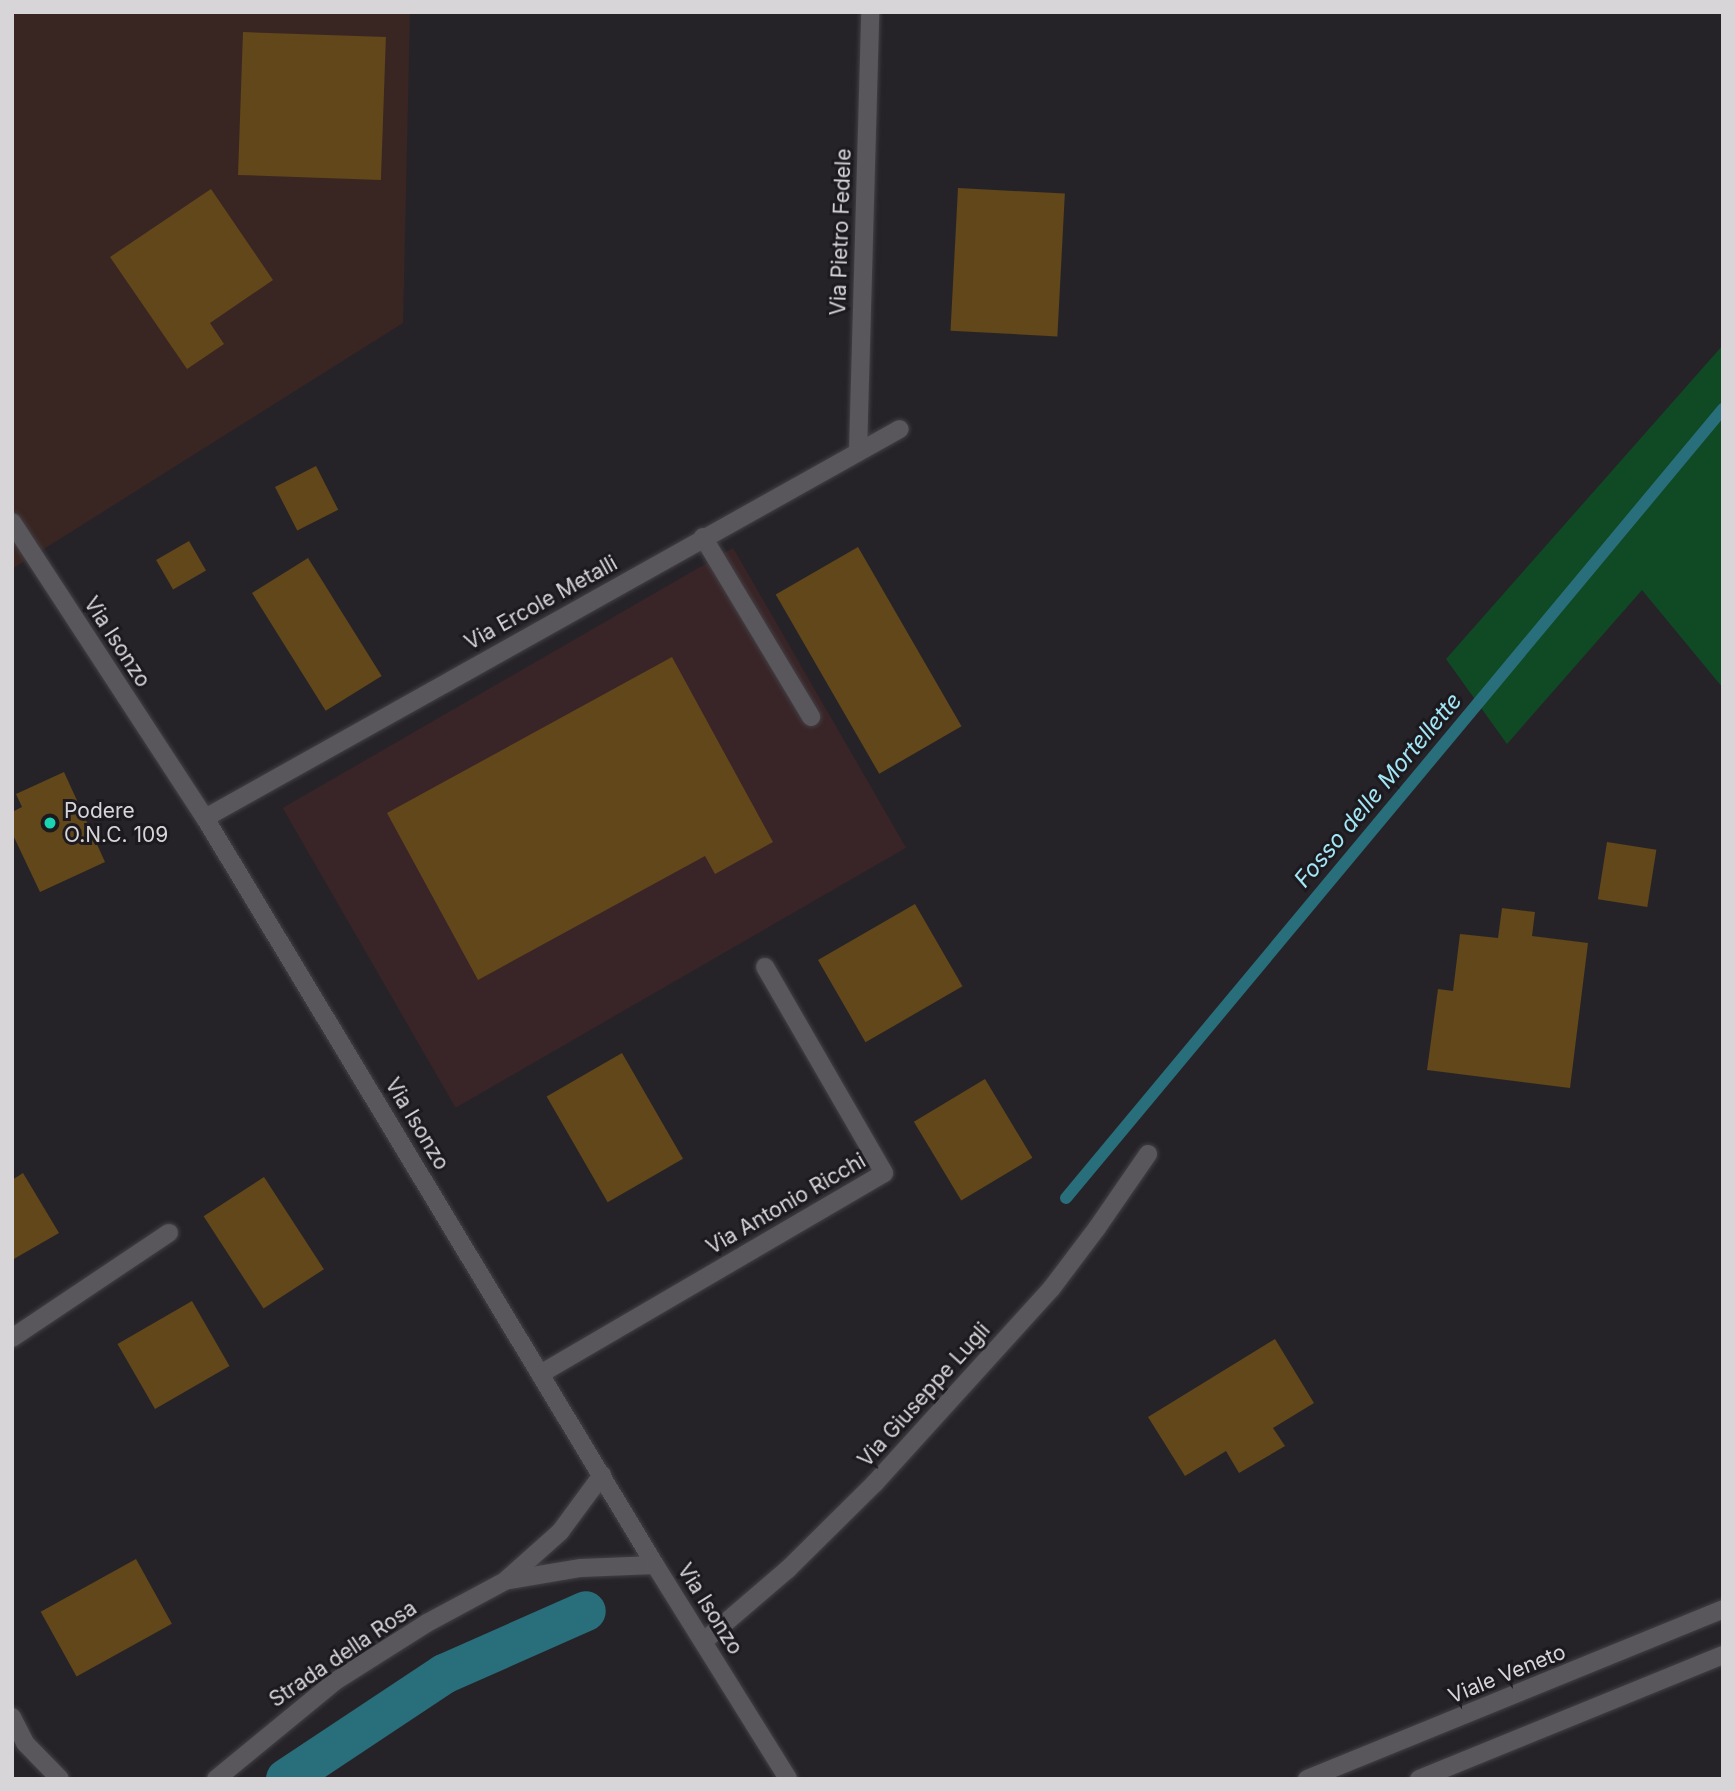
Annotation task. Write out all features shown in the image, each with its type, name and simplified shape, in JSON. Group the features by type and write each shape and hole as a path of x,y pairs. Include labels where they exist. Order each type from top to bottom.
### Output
{"street":[{"name":"Via Pietro Fedele","path":"858,452 870,12"},
{"name":"Via Ercole Metalli","path":"205,818 900,429"},
{"name":"Via Isonzo","path":"12,522 205,818 542,1373 655,1565 788,1779"},
{"path":"703,537 811,717"},
{"name":"Via Antonio Ricchi","path":"542,1373 884,1173 765,967"},
{"name":"Via Giuseppe Lugli","path":"704,1641 788,1569 875,1483 1051,1289 1148,1154"},
{"path":"12,1338 169,1233"},
{"name":"Strada della Rosa","path":"216,1779 286,1718 358,1666 505,1581 560,1532 602,1475"},
{"name":"Strada della Rosa","path":"505,1581 581,1568 655,1565"},
{"name":"Viale Veneto","path":"1307,1779 1723,1609"},
{"path":"1419,1779 1723,1655"},
{"path":"12,1717 25,1743 60,1779"},
{"name":"Via Isonzo","path":"773,1755 798,1779"}],"shaded area":[{"path":"12,12 410,12 403,323 12,569"},
{"path":"733,548 906,848 456,1108 283,808"}],"green space":[{"path":"1723,345 1723,688 1642,590 1507,744 1446,659"}],"building":[{"path":"243,32 386,37 381,180 238,175"},
{"path":"958,188 1065,194 1057,336 951,331"},
{"path":"211,189 273,280 210,323 224,344 187,369 110,257"},
{"path":"316,466 338,510 297,531 275,487"},
{"path":"189,541 206,570 173,589 156,560"},
{"path":"858,547 962,726 879,774 776,594"},
{"path":"308,558 382,676 326,711 252,593"},
{"path":"672,657 773,842 715,874 705,856 478,980 387,813"},
{"name":"Podere O.N.C. 109","path":"64,772 105,862 40,892 12,833 12,812 22,807 16,794"},
{"path":"1607,842 1656,850 1647,907 1598,899"},
{"path":"915,904 962,986 866,1042 818,960"},
{"path":"1502,908 1535,912 1532,936 1588,943 1570,1088 1427,1070 1438,989 1453,991 1460,934 1498,938"},
{"path":"622,1053 683,1159 608,1202 547,1096"},
{"path":"985,1079 1032,1158 961,1201 914,1122"},
{"path":"23,1173 59,1233 12,1260 12,1180"},
{"path":"264,1177 324,1269 264,1308 204,1216"},
{"path":"192,1301 230,1366 155,1409 118,1344"},
{"path":"1275,1339 1314,1403 1273,1428 1285,1446 1239,1473 1226,1451 1185,1476 1148,1417"},
{"path":"136,1559 172,1624 77,1677 41,1612"}],"waterway":[{"name":"Fosso delle Mortellette","path":"1066,1198 1723,409"},
{"path":"286,1779 444,1674 586,1611"}],"place":[{"name":"Podere O.N.C. 109","path":"50,823"}]}
